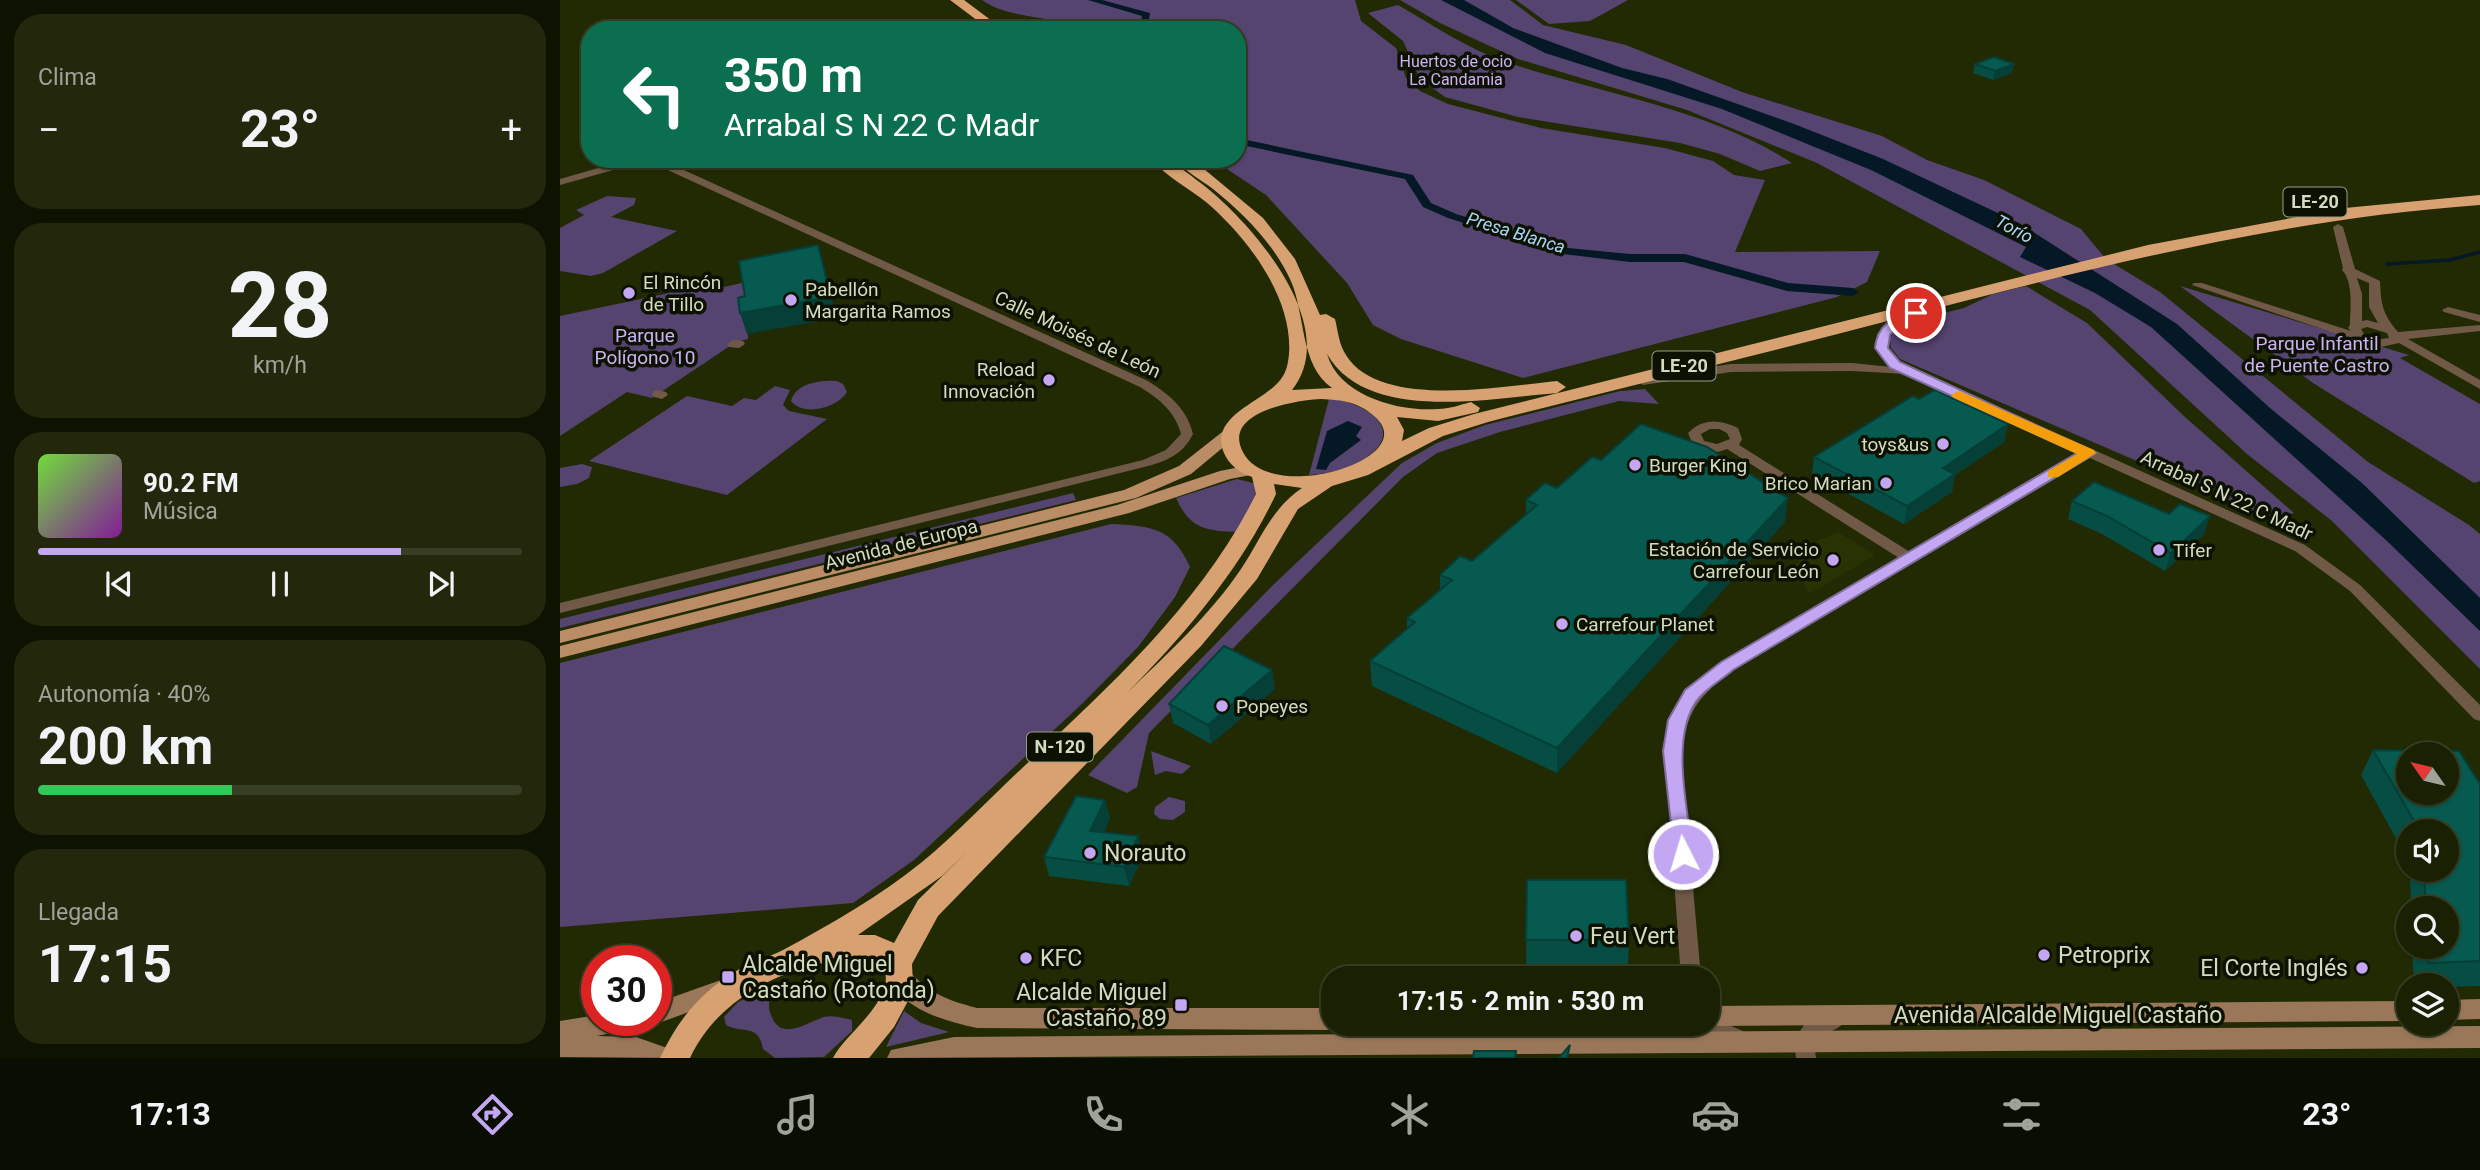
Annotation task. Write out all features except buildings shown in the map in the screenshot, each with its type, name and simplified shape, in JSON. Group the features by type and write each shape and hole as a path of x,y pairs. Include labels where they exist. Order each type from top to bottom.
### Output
{"highway":[{"path":"951,4 968,21"},
{"path":"951,4 982,21"},
{"path":"1169,168 1241,228 1260,251 1285,297 1296,343 1297,360 1290,379 1270,401"},
{"path":"1193,168 1259,220 1300,277 1320,297 1337,356 1355,374 1377,385 1406,394 1445,398 1479,397 1557,387"},
{"name":"LE-20","path":"1382,410 1438,415 2333,200 2480,189"},
{"name":"LE-20","path":"2159,240 2306,216 2418,203 2480,200"},
{"path":"1300,277 1311,311 1321,364 1331,379 1352,396 1382,410 1393,425 1394,438 1376,461 1352,474 1326,481 1300,482 1256,472 1237,458 1231,447 1232,432 1247,414 1270,401 1305,393 1352,396"},
{"name":"LE-20","path":"1376,461 1454,425 1951,299 1993,283"},
{"name":"N-120","path":"676,1058 685,1036 701,1014 718,998 753,976 788,961 868,915 932,869 1057,750 1171,634 1225,566 1266,494 1256,472"},
{"name":"N-120","path":"848,1058 882,1023 896,993 898,971 928,908 1193,641 1249,573 1290,505 1308,490 1326,481"},
{"name":"N-120","path":"788,961 820,952 874,947 891,955 898,971"}],"main road":[{"name":"Avenida de Europa","path":"560,637 1130,494 1185,470 1232,432"},
{"name":"Avenida de Europa","path":"560,652 1123,509 1226,475 1256,472"},
{"path":"898,971 912,992 944,1011 978,1018 1321,1019"},
{"path":"672,1009 753,976"},
{"path":"2459,1010 2480,1009"},
{"name":"Avenida Alcalde Miguel Castaño","path":"1720,1016 2396,1010"},
{"path":"560,1032 581,1028"},
{"name":"Avenida Alcalde Miguel Castaño","path":"900,1058 954,1048 1138,1052 1750,1041 1805,1050 2480,1037"},
{"path":"560,1046 636,1048 664,1058"}],"street":[{"name":"Calle Moisés de León","path":"560,182 610,168"},
{"name":"Calle Moisés de León","path":"560,608 1131,467 1168,455 1181,446 1187,434 1182,416 1173,405 1144,384 672,168"},
{"path":"2338,227 2347,270 2356,294 2355,328"},
{"path":"2347,270 2373,279 2375,307 2394,334"},
{"path":"2198,285 2449,367"},
{"path":"1885,355 1881,342 1888,327 1951,299"},
{"path":"2448,310 2480,319"},
{"path":"2325,327 2355,328 2367,323 2394,334 2480,385"},
{"path":"2355,328 2370,341 2388,343 2394,334"},
{"path":"2394,334 2480,328"},
{"name":"Arrabal S N 22 C Madr","path":"1852,367 1885,355 1913,375"},
{"name":"Arrabal S N 22 C Madr","path":"1624,381 1650,380 1712,369 1852,367 1886,369 1913,375 2259,528 2330,567 2356,588 2480,715"},
{"path":"1730,445 1910,559"},
{"path":"1690,966 1672,751 1682,712 1692,694 1727,666 2089,453"},
{"path":"1805,1050 1811,1031 1825,1023 1848,1016"},
{"path":"1720,1031 1750,1041"},
{"path":"1658,1043 1670,1036"}],"shaded area":[{"name":"Estación de Servicio Carrefour León","path":"1838,532 1875,555 1809,594 1795,565 1819,540"}],"green space":[{"path":"982,0 1355,0 1361,21 1396,48 1406,78 1420,91 1448,104 1541,128 1665,148 1713,161 1734,175 1765,180 1735,252 1880,251 1867,282 1837,297 1523,378 1401,339 1373,325 1347,283 1266,195 1226,168 1246,168 1246,21 1054,21 993,6"},
{"path":"1400,0 1510,0 1543,25 1626,45 1742,92 1882,136 1927,160 1984,180 2081,229 2106,259 2160,292 2368,462 2480,534 2480,669 2332,521 2247,454 2090,310 1817,163 1687,110 1518,59 1440,23"},
{"path":"1516,0 1628,0 1590,21 1549,24"},
{"name":"Huertos de ocio La Candamia","path":"1398,5 1492,57 1689,115 1759,144 1792,163 1760,171 1720,154 1680,143 1518,117 1445,97 1420,79 1403,41 1368,13"},
{"path":"607,196 636,198 634,205 611,217 677,231 603,273 591,276 560,271 560,228 584,215 576,210"},
{"name":"Parque Polígono 10","path":"746,282 748,339 736,342 652,398 627,392 560,436 560,316 712,284 724,287"},
{"path":"2026,286 2087,323 2185,417 2294,513 2274,520 1900,359 1891,348 1890,338 1897,328 1912,321 1964,308 1993,294"},
{"name":"Parque Infantil de Puente Castro","path":"2180,286 2409,355 2400,358 2480,404 2480,481 2474,483 2313,383"},
{"path":"837,381 843,384 847,392 828,406 804,409 791,401 803,386"},
{"path":"775,386 790,390 783,405 789,411 827,419 727,495 589,461 687,396 732,406 744,398 756,400"},
{"path":"1645,389 1659,404 1619,401 1500,432 1437,453 1403,477 1149,733 1137,787 1127,793 1088,775 1273,585 1402,463 1437,443 1485,425 1620,391"},
{"path":"1329,399 1354,404 1366,410 1382,426 1383,436 1379,446 1354,465 1309,475"},
{"path":"582,464 592,467 589,478 577,484 560,487 560,468"},
{"path":"1237,479 1253,483 1256,495 1238,532 1217,531 1200,526 1187,516 1176,498"},
{"path":"1073,493 1076,500 560,628 560,619"},
{"path":"1111,524 1159,531 1176,544 1190,567 1175,597 1138,647 1083,703 914,860 853,903 560,927 560,663"},
{"path":"1151,751 1191,766 1182,774 1166,771 1155,775"},
{"path":"1169,797 1185,801 1185,812 1173,820 1160,819 1154,814 1155,807"},
{"path":"768,988 770,1012 775,1023 781,1028 795,1028 831,1016 852,1020 852,1031 824,1057 775,1058 763,1049 754,1032 726,1025 724,1017 738,1002"},
{"path":"904,1011 921,1023 949,1032 886,1047"}],"water":[{"name":"Torío","path":"1441,0 1464,0 1513,28 1622,68 1667,79 1794,124 1883,159 2019,223 2177,324 2270,408 2362,483 2480,598 2480,631 2388,542 2151,327 2095,293 2020,257 2026,247 1871,170 1722,109 1545,53"},
{"path":"1348,421 1362,427 1356,436 1361,440 1330,463 1326,470 1316,469 1327,431"}],"waterway":[{"name":"Presa Blanca","path":"1092,0 1147,15 1145,21"},
{"name":"Presa Blanca","path":"1246,143 1409,177 1427,205 1452,216 1567,251 1630,258 1685,258 1787,287 1853,292"},
{"path":"2387,264 2450,260 2480,252"}],"slow traffic":[{"path":"1959,395 2089,453 2053,474"}],"place":[{"name":"El Rincón de Tillo","path":"629,293"},
{"name":"Pabellón Margarita Ramos","path":"791,300"},
{"name":"Reload Innovación","path":"1049,380"},
{"name":"toys&us","path":"1943,444"},
{"name":"Burger King","path":"1635,465"},
{"name":"Brico Marian","path":"1886,483"},
{"name":"Tifer","path":"2159,550"},
{"name":"Estación de Servicio Carrefour León","path":"1833,560"},
{"name":"Carrefour Planet","path":"1562,624"},
{"name":"Popeyes","path":"1222,706"},
{"name":"Norauto","path":"1090,853"},
{"name":"Feu Vert","path":"1576,936"},
{"name":"Petroprix","path":"2044,955"},
{"name":"KFC","path":"1026,958"},
{"name":"El Corte Inglés","path":"2362,968"},
{"name":"Alcalde Miguel Castaño (Rotonda)","path":"728,977"},
{"name":"Alcalde Miguel Castaño, 89","path":"1181,1005"}],"route":[{"path":"1683,854 1672,751 1678,720 1692,694 1727,666 2089,453 1895,365 1882,348 1883,334 1898,320 1916,313"}]}
